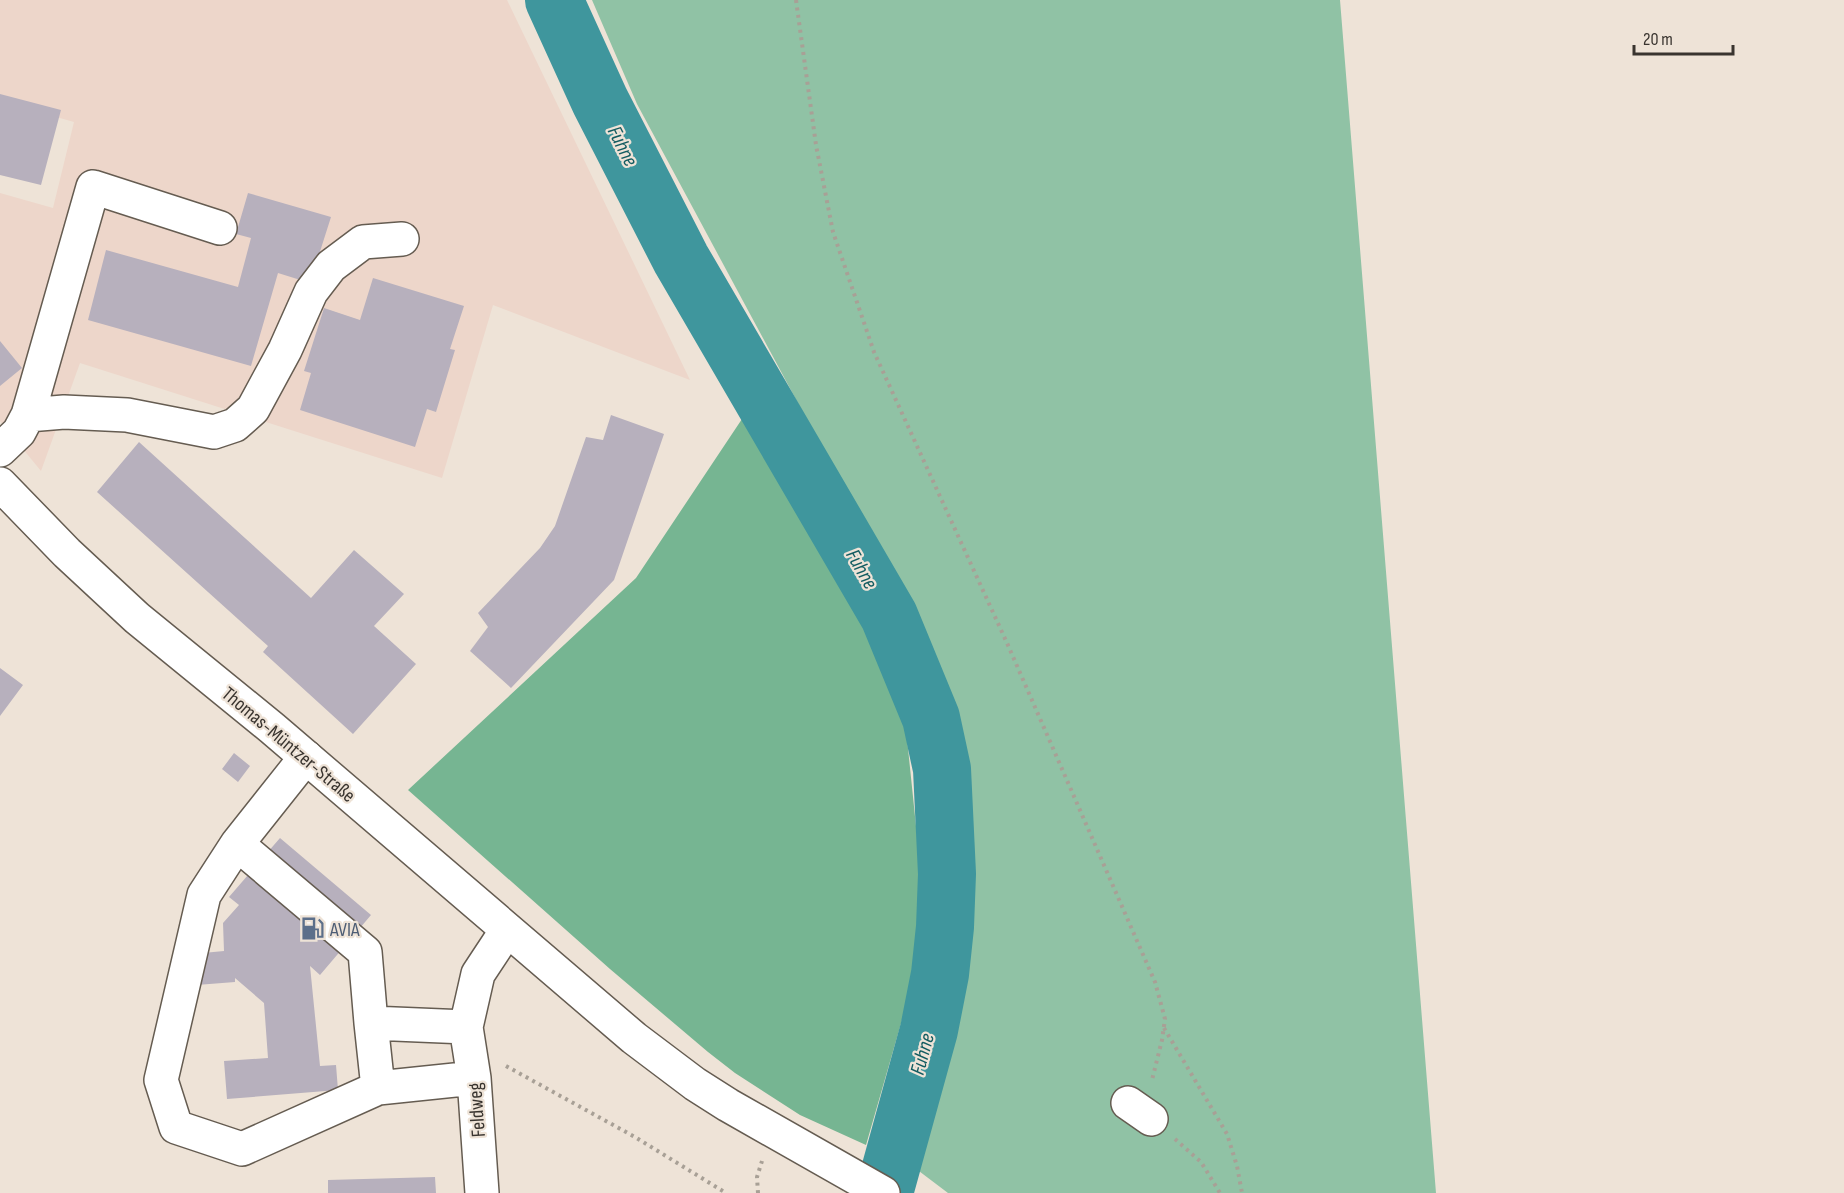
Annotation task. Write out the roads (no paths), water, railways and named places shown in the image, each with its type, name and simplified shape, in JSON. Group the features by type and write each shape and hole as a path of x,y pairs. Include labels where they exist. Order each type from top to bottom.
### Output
{"main road":[{"path":"0,450 19,432 28,415 93,187 220,228"},
{"path":"28,415 64,412 127,415 214,432 235,425 253,409 285,350 310,292 331,266 363,242 402,239"},
{"name":"Thomas-Müntzer-Straße","path":"0,484 67,553 137,618 306,757 634,1038 695,1084 763,1126 883,1193"},
{"path":"306,757 237,844 204,896 161,1080 176,1127 242,1149 378,1088 474,1078"},
{"path":"237,844 364,952 378,1088"},
{"path":"371,1023 466,1028 478,974 507,930"},
{"name":"Feldweg","path":"466,1028 474,1078 482,1193"}],"waterway":[{"name":"Fuhne","path":"554,0 600,101 681,259 889,616 931,718 942,769 947,874 945,927 940,974 929,1030 884,1193"}],"place":[{"name":"AVIA","path":"312,929"}]}
